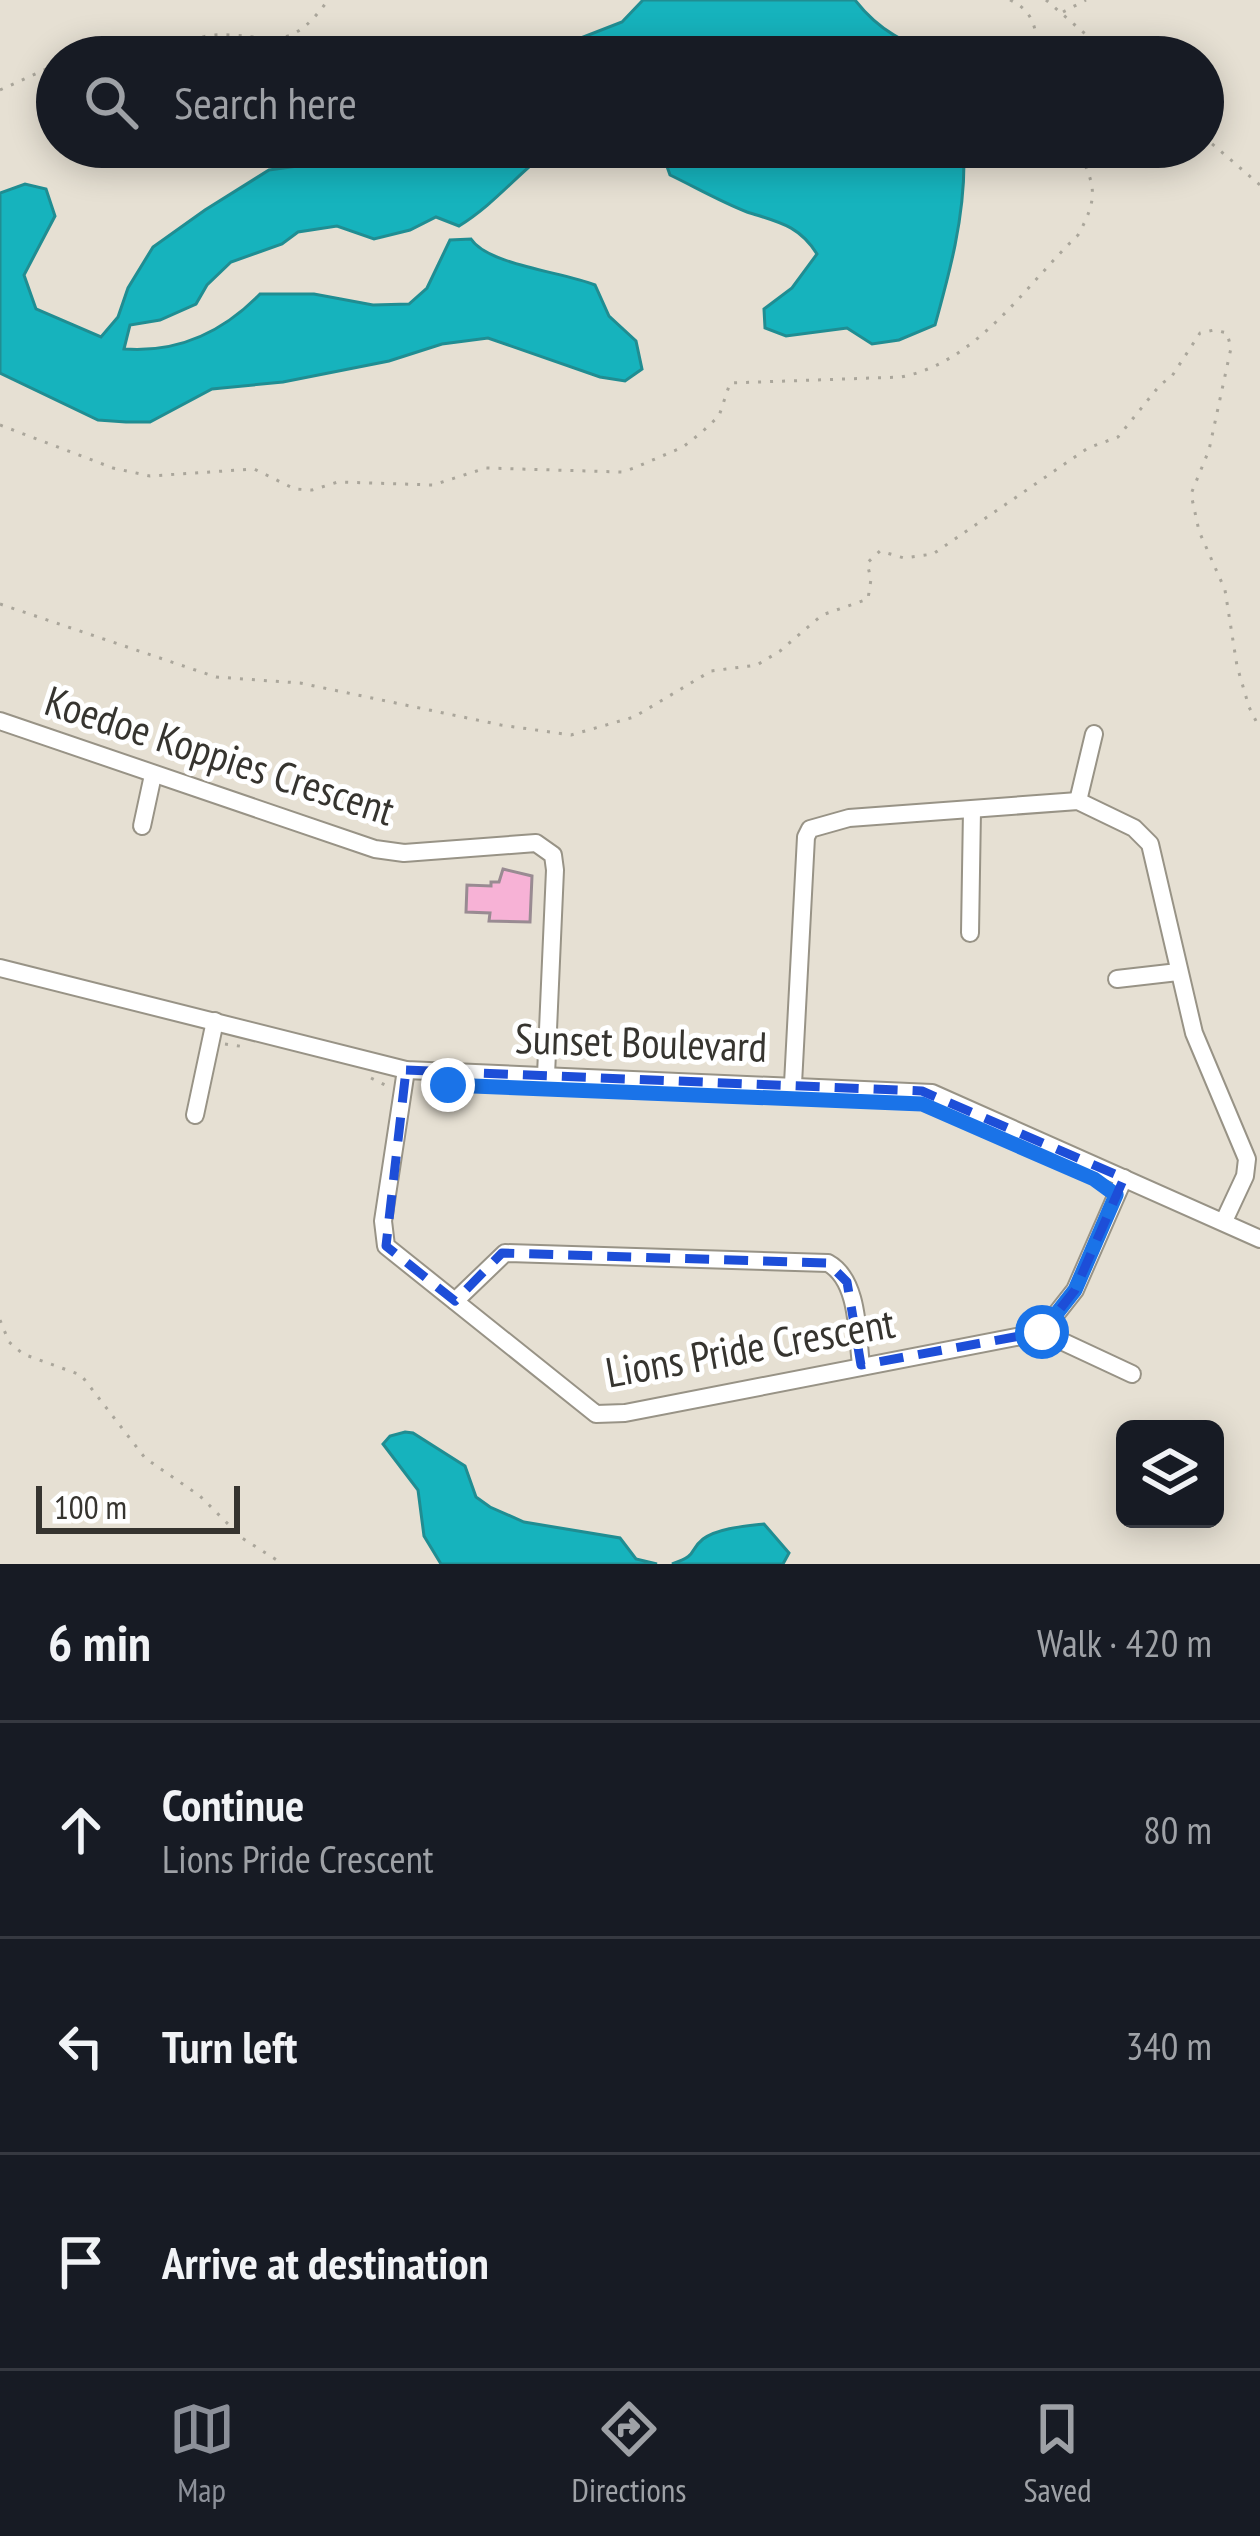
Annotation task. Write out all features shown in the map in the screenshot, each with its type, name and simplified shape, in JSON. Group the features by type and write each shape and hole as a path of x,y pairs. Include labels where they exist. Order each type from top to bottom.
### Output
{"street":[{"name":"Koedoe Koppies Crescent","path":"0,721 388,853 524,843 547,848 555,870 546,1075"},
{"path":"1078,801 1094,734"},
{"path":"142,826 153,775"},
{"path":"793,1084 810,829 849,818 1078,801 1134,828 1150,844 1194,1033 1247,1159 1245,1176 1224,1221"},
{"path":"970,933 972,810"},
{"name":"Sunset Boulevard","path":"0,968 406,1070 793,1084 946,1096 1260,1239"},
{"path":"1117,979 1178,972"},
{"path":"195,1114 215,1022"},
{"name":"Lions Pride Crescent","path":"406,1070 383,1239 397,1258 596,1414 626,1413 1042,1332"},
{"path":"1124,1178 1075,1290 1042,1332 1132,1374"},
{"path":"455,1301 506,1252 829,1263 840,1269 847,1282 861,1365"}],"path":[{"path":"292,36 328,0"},
{"path":"1010,0 1023,6 1035,23 1036,36"},
{"path":"1046,0 1088,36"},
{"path":"1061,13 1086,0"},
{"path":"0,90 36,74"},
{"path":"1224,154 1260,185"},
{"path":"0,425 113,468 149,476 254,469 295,489 312,490 338,482 433,485 486,468 622,472 682,447 702,433 719,416 730,383 902,377 926,372 963,351 1078,235 1095,195 1084,168"},
{"path":"0,604 216,677 300,683 553,734 600,729 634,717 711,671 758,664 822,615 868,599 867,563 880,551 919,559 934,554 1072,459 1118,437 1172,376 1200,334 1214,330 1227,333 1231,348 1208,449 1191,494 1199,531 1225,590 1237,666 1260,729"},
{"path":"211,1043 255,1049"},
{"path":"358,1075 404,1093"},
{"path":"0,1320 9,1342 22,1354 81,1375 145,1458 200,1496 242,1538 283,1564"}],"highlighted area":[{"path":"406,1070 922,1091 1124,1178 1075,1290 1042,1332 861,1365 847,1282 828,1263 502,1253 455,1301 386,1246"}],"water":[{"path":"643,0 855,0 896,36 586,36 622,22"},
{"path":"528,168 459,226 436,217 374,239 337,226 298,232 282,244 231,262 207,285 196,304 160,320 130,325 124,349 163,348 198,338 230,320 260,294 314,294 373,305 409,304 427,288 450,240 471,239 509,262 595,285 609,316 636,341 642,369 625,381 600,377 488,338 442,344 389,361 283,382 212,389 150,422 98,420 0,373 0,193 25,184 46,189 55,216 24,275 36,309 101,337 118,317 128,288 153,247 269,170"},
{"path":"668,168 964,168 951,265 935,325 899,340 872,344 847,328 786,336 765,328 764,309 792,288 817,254 787,226 670,175"},
{"path":"405,1432 465,1466 476,1497 490,1507 524,1522 620,1538 636,1559 657,1564 441,1564 424,1536 418,1490 383,1444 390,1436"},
{"path":"764,1524 789,1553 783,1564 672,1564 690,1555 709,1535"}],"building":[{"path":"503,869 532,876 530,922 489,921 490,913 466,912 467,885 491,886 499,882"}],"route":[{"path":"448,1085 936,1108 1094,1179 1116,1195 1075,1290 1042,1332"}]}
